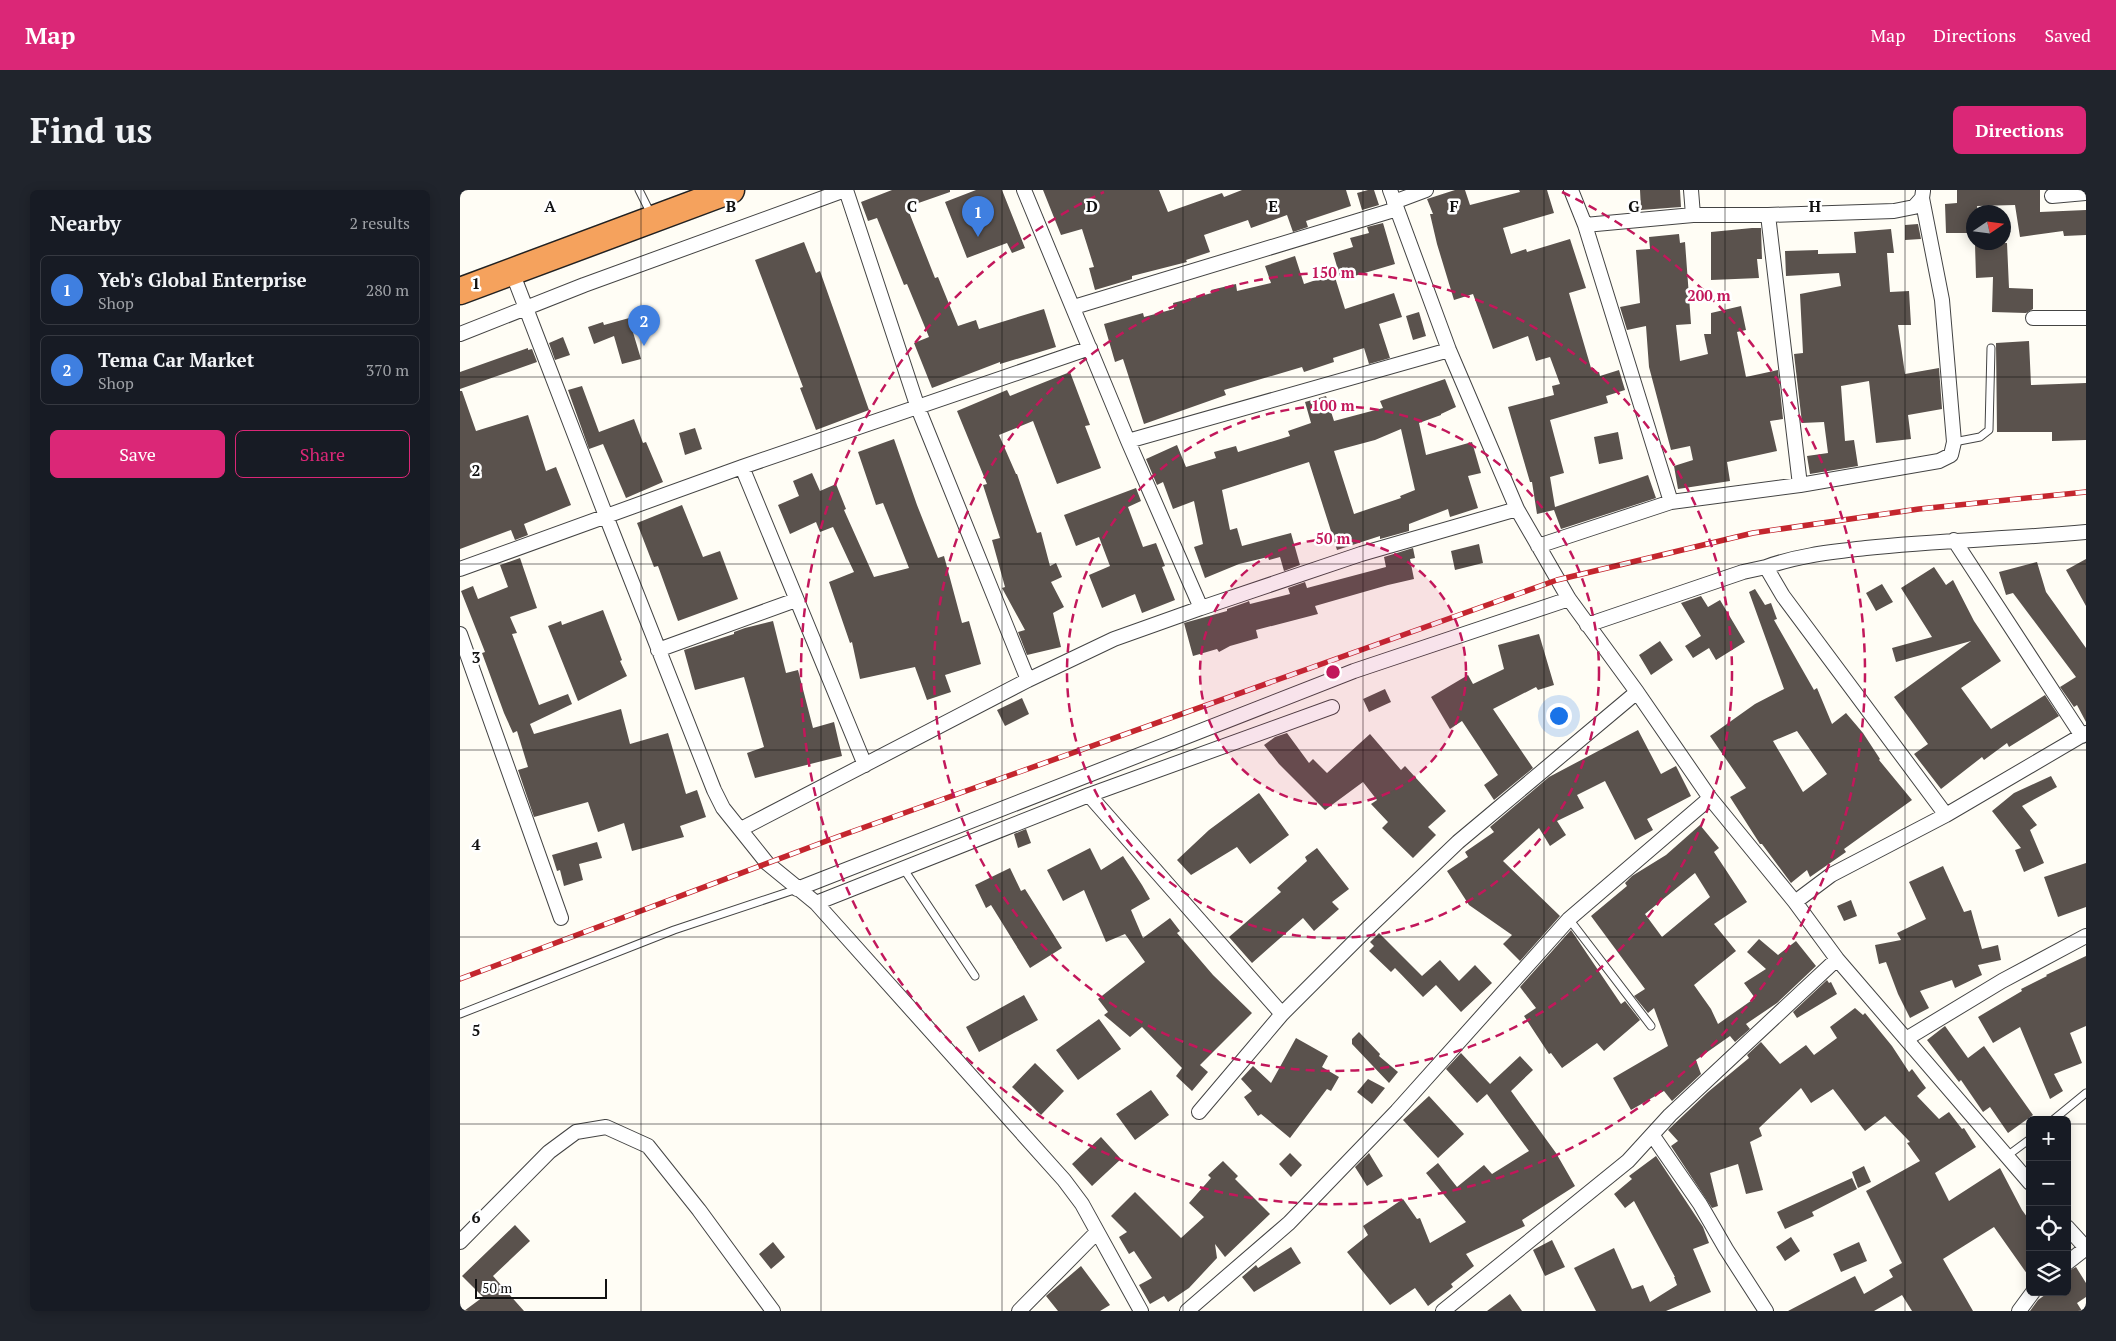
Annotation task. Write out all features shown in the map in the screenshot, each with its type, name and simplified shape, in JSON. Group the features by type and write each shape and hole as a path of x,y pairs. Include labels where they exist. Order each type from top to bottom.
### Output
{"highway":[{"path":"460,291 731,190"}],"street":[{"path":"460,334 527,307 845,190 918,408 1028,680"},
{"path":"1024,190 1074,307 1128,442 1201,608"},
{"path":"1074,307 1426,190"},
{"path":"1572,190 1585,225 1671,502"},
{"path":"1692,190 1693,215"},
{"path":"2052,196 2086,193"},
{"path":"1585,225 1693,215 1894,211 1914,207 1923,194"},
{"path":"1538,546 1671,502 1800,485 1939,461 1951,455 1954,442 1942,300 1923,194"},
{"path":"1394,201 1449,350 1517,508 1568,600 1637,692 1710,798 1795,902 1837,959 2026,1178"},
{"path":"1768,215 1800,485"},
{"path":"512,272 658,650 723,808 742,829 767,863 816,903 1064,1180 1082,1204 1141,1311"},
{"path":"2033,318 2086,318"},
{"path":"460,569 742,467 1090,348"},
{"path":"1128,442 1449,350"},
{"path":"742,467 864,765"},
{"path":"742,829 1028,680 1114,639 1361,554 1517,508"},
{"path":"1587,624 1743,572 1805,556 1954,540 1996,540 2086,532"},
{"path":"1795,902 1831,875 1946,815 2084,735 1954,540"},
{"path":"1766,567 1783,596 1946,815"},
{"path":"658,650 796,600"},
{"path":"797,889 1354,672 1568,600"},
{"path":"461,638 561,918"},
{"path":"1199,1112 1282,1014 1458,842 1637,692"},
{"path":"816,903 1089,795 1332,707"},
{"path":"1089,795 1282,1014"},
{"path":"1187,1311 1289,1223 1397,1111 1570,919 1710,798"},
{"path":"1906,1039 2002,981 2086,936"},
{"path":"1443,1311 1628,1161 1653,1136 1670,1115 1837,959"},
{"path":"460,1242 549,1152 576,1132 606,1127 648,1146 699,1210 773,1311"},
{"path":"1653,1136 1700,1204 1726,1250 1766,1311"},
{"path":"2071,1231 2086,1248 2071,1260"},
{"path":"1019,1311 1097,1232"},
{"path":"2019,1311 2030,1296"}],"lane":[{"path":"639,190 654,219"},
{"path":"1954,442 1980,437 1989,430 1992,348"},
{"path":"903,868 975,976"},
{"path":"460,1014 674,930 797,889"},
{"path":"1570,919 1651,1026"},
{"path":"2058,1116 2086,1093"},
{"path":"2007,1156 2026,1142"}],"building":[{"path":"892,190 950,190 950,192 907,207 935,278 938,277 958,326 976,320 979,329 1044,309 1056,347 1000,364 1000,362 932,388 914,343 929,337 907,284 904,285 877,218 868,221 861,202"},
{"path":"976,190 1002,190 1025,248 1012,253 1007,243 967,258 945,202"},
{"path":"1043,190 1159,190 1168,212 1222,193 1224,197 1242,190 1346,190 1351,206 1306,221 1308,227 1293,232 1287,215 1251,228 1248,220 1204,235 1210,252 1186,260 1187,262 1132,276 1132,279 1095,290 1089,268 1094,267 1082,229 1061,235"},
{"path":"1374,190 1379,205 1362,210 1357,193"},
{"path":"1455,190 1465,190 1470,205 1520,192 1519,190 1547,190 1554,213 1503,228 1511,254 1526,249 1527,252 1570,239 1586,288 1569,293 1591,368 1594,368 1595,373 1599,372 1600,376 1619,370 1625,390 1606,396 1608,403 1550,420 1564,473 1550,477 1555,507 1648,475 1656,498 1561,529 1554,510 1537,514 1532,482 1530,482 1508,407 1554,395 1552,386 1560,384 1550,357 1536,361 1528,336 1493,349 1473,294 1454,300 1437,244 1430,214 1433,214 1427,199"},
{"path":"1640,190 1680,190 1681,207 1641,210"},
{"path":"1957,190 2040,190 2040,212 2086,210 2086,235 2064,236 2063,231 2020,237 2015,205 1966,205 1966,233 1946,233 1945,204 1957,203"},
{"path":"1383,223 1395,264 1341,280 1333,253 1353,247 1350,238 1369,233 1367,227"},
{"path":"1918,224 1921,239 1905,240 1905,225"},
{"path":"1761,228 1762,259 1757,259 1759,278 1711,280 1711,232"},
{"path":"1891,229 1894,253 1887,253 1890,292 1909,291 1911,325 1898,325 1905,374 1939,368 1942,409 1908,415 1911,439 1876,443 1869,381 1841,386 1845,441 1854,440 1858,466 1810,474 1807,456 1828,453 1824,422 1802,423 1794,354 1803,353 1800,294 1841,286 1839,273 1786,276 1785,251 1818,250 1818,254 1856,253 1854,232"},
{"path":"1679,234 1680,243 1685,242 1691,324 1676,325 1680,361 1708,354 1704,334 1711,334 1711,313 1741,306 1746,330 1737,332 1746,377 1778,370 1783,419 1770,421 1777,451 1727,462 1730,481 1678,489 1674,466 1693,460 1690,446 1671,450 1649,367 1646,326 1627,330 1620,307 1640,303 1636,250 1650,249 1649,237"},
{"path":"804,242 816,273 820,271 869,410 816,430 800,388 803,387 755,260"},
{"path":"1975,250 2007,250 2009,288 2033,289 2033,309 2026,313 1992,312 1993,277 1976,278"},
{"path":"1295,256 1304,284 1334,274 1345,309 1394,293 1402,317 1379,324 1390,358 1369,364 1364,348 1333,358 1334,362 1304,372 1302,367 1224,390 1226,395 1144,424 1123,359 1115,362 1104,324 1143,313 1144,317 1174,309 1173,303 1212,293 1211,290 1236,284 1237,291 1271,283 1265,266"},
{"path":"1419,312 1426,336 1413,340 1406,316"},
{"path":"640,315 643,325 632,329 641,359 622,364 614,336 594,344 588,327 603,322 604,325"},
{"path":"563,337 570,355 555,360 549,343"},
{"path":"2029,341 2031,385 2086,383 2086,440 2052,441 2052,432 1997,432 1996,343"},
{"path":"528,348 528,350 532,349 537,362 460,389 460,372"},
{"path":"1070,372 1090,425 1085,426 1101,468 1057,484 1033,421 999,435 1017,474 1037,533 1041,532 1050,566 1056,563 1062,577 1051,582 1064,607 1053,613 1061,647 1027,655 1018,632 1025,630 1002,588 1005,587 992,540 1000,538 983,485 987,484 957,411 1007,390 1010,396"},
{"path":"1445,379 1456,407 1419,423 1426,455 1472,442 1481,473 1468,476 1478,508 1450,517 1448,509 1409,524 1409,531 1380,539 1380,536 1337,550 1309,462 1222,490 1230,530 1237,528 1242,546 1291,533 1300,565 1284,571 1280,557 1269,560 1268,557 1239,564 1205,578 1194,547 1203,544 1194,501 1173,509 1163,482 1157,485 1146,459 1177,445 1186,467 1216,458 1214,452 1236,446 1238,452 1290,436 1288,431 1311,423 1305,402 1326,396 1334,421 1383,408 1380,401","holes":["1401,429 1415,490 1400,496 1401,498 1354,514 1334,451 1375,440"]},
{"path":"582,386 599,432 634,419 643,443 646,442 663,482 626,498 603,444 589,449 568,390"},
{"path":"460,391 462,391 476,431 528,415 546,471 556,467 571,505 524,524 528,535 515,540 511,530 460,549"},
{"path":"695,428 702,449 685,455 679,433"},
{"path":"1618,432 1623,459 1599,464 1594,437"},
{"path":"894,439 938,558 944,556 962,623 969,621 981,664 945,675 951,692 927,700 915,667 860,679 852,642 850,643 829,582 854,572 833,527 820,532 816,522 790,534 778,505 799,496 793,481 812,473 820,491 836,484 846,509 844,510 874,577 909,568 883,503 876,505 858,452"},
{"path":"1136,488 1141,501 1128,507 1143,547 1156,543 1165,566 1162,567 1175,600 1142,613 1135,594 1102,608 1089,575 1110,566 1099,537 1076,546 1064,515"},
{"path":"682,505 703,557 720,551 738,599 678,621 658,566 654,567 637,523"},
{"path":"1479,544 1483,563 1455,570 1451,551"},
{"path":"1413,548 1415,558 1410,559 1414,579 1315,606 1318,614 1256,630 1258,638 1230,646 1219,652 1217,649 1193,656 1184,623 1227,611 1227,609 1249,601 1250,604 1290,594 1288,588 1305,582 1307,588 1386,567 1384,557"},
{"path":"520,558 537,608 510,617 517,633 512,634 539,705 568,694 572,704 530,724 534,734 621,709 630,744 668,733 686,794 697,790 706,817 680,826 684,837 632,851 624,823 598,832 588,802 534,817 518,770 528,767 517,731 513,733 504,713 482,653 485,652 461,591 473,586 478,599 508,587 500,565"},
{"path":"2086,559 2086,606 2066,570"},
{"path":"2037,562 2046,592 2086,648 2086,722 2077,705 2074,707 2060,687 2076,677 2013,593 2006,595 1999,572"},
{"path":"1934,567 1946,585 1953,580 1974,621 2001,661 1961,688 1991,729 2045,695 2059,716 2009,747 2007,743 1984,760 1982,757 1941,789 1914,754 1928,744 1894,697 1971,641 1896,662 1892,648 1932,637 1901,588"},
{"path":"1882,584 1893,602 1876,611 1866,593"},
{"path":"1755,589 1765,605 1771,603 1777,619 1774,620 1814,690 1817,688 1832,724 1846,713 1863,733 1879,760 1912,800 1844,849 1846,852 1810,877 1807,870 1791,883 1762,844 1760,844 1730,797 1746,788 1710,736 1755,704 1784,689 1749,592","holes":["1797,731 1827,774 1803,792 1773,741"]},
{"path":"1701,596 1708,607 1720,600 1745,642 1716,660 1709,648 1693,658 1685,646 1701,636 1681,603"},
{"path":"603,610 627,676 578,701 548,626 561,621 562,625"},
{"path":"773,621 786,673 798,670 813,728 834,722 842,756 755,778 747,753 764,747 744,677 695,690 684,650 734,634 734,632 745,628"},
{"path":"1539,634 1554,685 1538,690 1536,687 1493,709 1533,768 1494,800 1484,785 1498,775 1462,721 1450,729 1431,697 1468,675 1473,684 1504,669 1498,645"},
{"path":"1660,641 1673,660 1651,675 1639,655"},
{"path":"1385,689 1391,702 1369,712 1363,699"},
{"path":"1022,698 1029,714 1005,726 997,710"},
{"path":"1638,730 1661,774 1676,766 1691,796 1647,819 1653,830 1635,840 1605,781 1577,795 1584,808 1557,821 1566,835 1550,846 1539,828 1503,861 1560,916 1520,961 1503,944 1512,935 1469,905 1447,871 1468,857 1465,852 1494,832 1490,827 1549,777"},
{"path":"1287,733 1309,763 1313,759 1327,773 1370,734 1401,770 1405,766 1446,811 1428,827 1436,835 1413,858 1382,828 1388,822 1371,804 1377,800 1363,782 1325,810 1279,764 1264,745 1275,737"},
{"path":"2051,776 2057,787 2022,806 2037,825 2030,830 2044,863 2024,872 2015,850 2021,848 1992,811 2014,793"},
{"path":"1259,793 1289,835 1250,864 1237,847 1191,875 1177,860 1209,830"},
{"path":"1700,825 1719,848 1714,852 1747,902 1714,924 1736,951 1694,985 1711,1009 1718,1024 1755,998 1744,983 1766,969 1747,952 1759,939 1778,955 1796,941 1816,966 1777,1003 1746,1024 1750,1029 1735,1042 1730,1036 1696,1060 1701,1074 1672,1101 1664,1091 1631,1110 1613,1078 1668,1046 1654,1008 1648,1013 1634,996 1645,989 1591,916 1627,886 1625,883 1632,876 1666,855","holes":["1695,873 1710,897 1662,937 1645,914"]},
{"path":"1026,829 1031,843 1018,848 1014,834"},
{"path":"597,842 602,858 579,864 583,880 564,886 560,870 557,871 552,855"},
{"path":"1090,848 1101,870 1123,856 1142,885 1150,899 1131,910 1143,938 1170,918 1180,931 1177,933 1213,975 1252,1013 1200,1065 1208,1072 1192,1091 1176,1076 1182,1068 1142,1027 1130,1037 1104,1015 1108,1012 1098,999 1145,962 1125,934 1106,942 1084,890 1063,901 1047,870"},
{"path":"1317,848 1349,889 1332,902 1339,909 1314,931 1303,918 1252,963 1229,937 1281,892 1277,888 1307,861 1305,857"},
{"path":"2086,863 2086,907 2058,917 2044,877"},
{"path":"1943,866 1964,912 1971,910 1982,949 1998,945 2001,960 1978,965 1982,975 1955,988 1952,980 1920,991 1929,1008 1910,1018 1898,994 1886,962 1879,964 1875,945 1901,940 1897,933 1926,919 1909,882"},
{"path":"1010,868 1021,891 1025,889 1062,948 1030,968 991,905 986,908 975,885"},
{"path":"1851,900 1857,916 1844,921 1837,906"},
{"path":"1571,930 1621,1004 1625,1001 1640,1020 1604,1051 1597,1043 1562,1068 1551,1053 1549,1054 1524,1016 1536,1008 1520,987"},
{"path":"1379,933 1422,976 1440,960 1459,981 1475,965 1492,983 1461,1012 1436,985 1423,997 1395,968 1391,972 1369,951 1374,946 1370,942"},
{"path":"2086,956 2086,1026 2070,1033 2082,1063 2054,1074 2063,1091 2050,1099 2020,1027 1993,1043 1978,1017 2022,991 2021,989"},
{"path":"1827,980 1829,983 1831,982 1837,994 1797,1018 1793,1012"},
{"path":"1024,995 1038,1020 979,1052 966,1027"},
{"path":"1855,1008 1863,1015 1865,1013 1892,1046 1909,1072 1912,1069 1926,1088 1917,1096 1939,1119 1949,1112 1962,1129 1964,1128 1976,1147 1935,1173 1949,1201 2000,1168 2026,1216 2026,1272 1994,1227 1943,1259 1973,1311 1912,1311 1902,1295 1874,1311 1788,1311 1855,1276 1864,1294 1893,1277 1889,1270 1902,1263 1866,1191 1920,1161 1907,1143 1910,1142 1885,1116 1865,1131 1833,1089 1811,1103 1801,1088 1759,1128 1762,1136 1750,1142 1763,1190 1746,1194 1738,1164 1710,1173 1718,1206 1712,1208 1671,1146 1678,1141 1668,1130 1708,1092 1749,1058 1747,1055 1761,1042 1780,1064 1806,1045 1814,1055 1837,1038 1830,1027"},
{"path":"1099,1019 1121,1049 1078,1080 1056,1050"},
{"path":"1945,1026 1968,1058 1984,1046 2033,1115 2026,1116 2026,1120 2008,1133 1990,1107 1983,1112 1961,1080 1959,1082 1927,1040"},
{"path":"1359,1032 1380,1054 1379,1056 1398,1072 1389,1083 1352,1044 1352,1039"},
{"path":"1296,1038 1328,1056 1322,1067 1339,1077 1331,1091 1327,1089 1290,1138 1261,1114 1258,1116 1244,1097 1252,1091 1241,1079 1253,1066 1271,1083"},
{"path":"1461,1053 1490,1084 1520,1056 1533,1070 1511,1091 1556,1153 1575,1186 1522,1220 1525,1226 1466,1254 1474,1266 1451,1284 1453,1287 1428,1306 1415,1288 1390,1305 1347,1252 1368,1235 1363,1226 1403,1199 1417,1219 1420,1218 1430,1243 1466,1222 1426,1173 1438,1163 1457,1187 1484,1165 1492,1174 1529,1151 1487,1094 1477,1103 1446,1069"},
{"path":"1035,1063 1064,1091 1041,1115 1012,1087"},
{"path":"1368,1079 1385,1088 1372,1104 1357,1092"},
{"path":"1151,1090 1169,1115 1135,1140 1116,1114"},
{"path":"1429,1096 1464,1134 1438,1158 1403,1120"},
{"path":"1101,1137 1121,1159 1092,1186 1072,1164"},
{"path":"1290,1153 1302,1165 1291,1177 1279,1164"},
{"path":"1369,1153 1383,1176 1367,1186 1355,1167"},
{"path":"1656,1156 1703,1227 1709,1243 1693,1249 1711,1292 1666,1311 1596,1311 1574,1268 1614,1248 1632,1289 1643,1285 1650,1302 1677,1285 1675,1277 1634,1201 1625,1208 1614,1194 1632,1179 1629,1176"},
{"path":"1223,1161 1238,1176 1235,1179 1270,1214 1225,1257 1215,1244 1217,1258 1189,1288 1168,1302 1164,1296 1150,1304 1139,1285 1152,1278 1134,1251 1129,1254 1119,1237 1127,1232 1111,1216 1135,1192 1181,1238 1204,1217 1189,1203 1211,1178 1208,1175"},
{"path":"1864,1166 1871,1182 1858,1188 1852,1172"},
{"path":"1852,1178 1857,1189 1812,1212 1814,1216 1785,1229 1777,1212"},
{"path":"515,1225 530,1241 493,1276 524,1311 464,1311 483,1297 462,1276"},
{"path":"1791,1237 1800,1251 1785,1261 1776,1247"},
{"path":"1552,1240 1565,1267 1545,1276 1533,1250"},
{"path":"773,1242 785,1257 771,1269 759,1254"},
{"path":"1859,1242 1867,1261 1841,1272 1833,1254"},
{"path":"1291,1247 1301,1263 1254,1292 1242,1277 1256,1265 1258,1268"},
{"path":"1081,1266 1110,1305 1100,1311 1058,1311 1046,1296"},
{"path":"2076,1267 2086,1283 2086,1297 2077,1303 2082,1311 2030,1311 2044,1296 2071,1296 2071,1270"},
{"path":"1510,1294 1522,1311 1487,1311"}],"railway":[{"path":"460,979 837,837 1557,580 1753,533 1919,509 2086,492"}],"place":[{"name":"Yeb's Global Enterprise","path":"978,237"},
{"name":"Tema Car Market","path":"644,346"}]}
